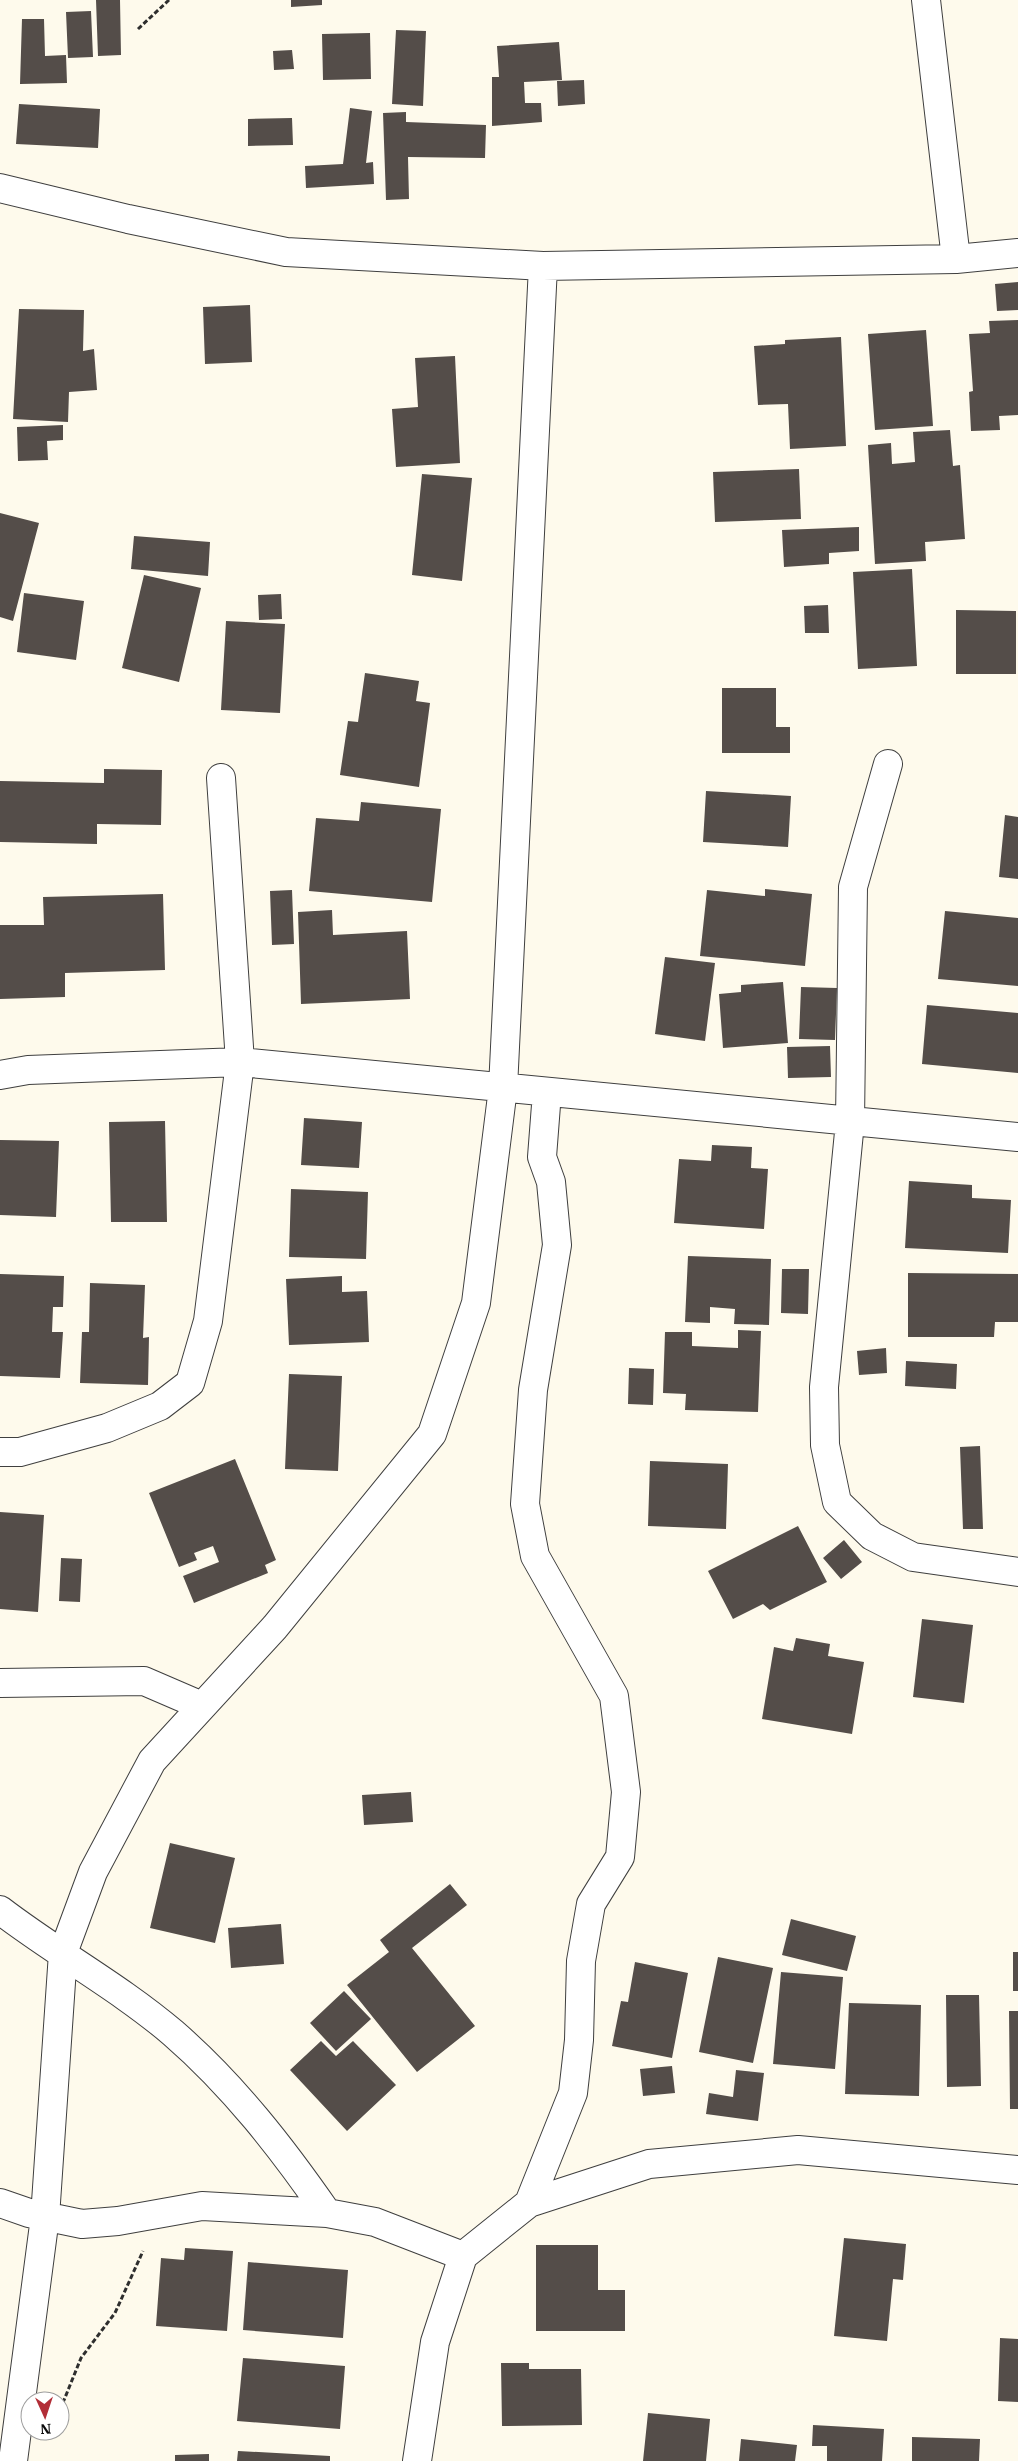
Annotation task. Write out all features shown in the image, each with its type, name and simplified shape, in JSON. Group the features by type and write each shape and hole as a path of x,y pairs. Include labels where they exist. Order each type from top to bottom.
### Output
{"street":[{"path":"926,0 956,259"},
{"path":"0,188 128,219 286,252 543,266 956,259 1018,253"},
{"path":"13,2461 45,2217 63,1953 94,1872 152,1761 275,1627 432,1434 476,1303 503,1088 543,266"},
{"path":"888,764 853,887 850,1122 824,1387 825,1446 837,1502 872,1536 913,1557 1018,1572"},
{"path":"0,1452 20,1452 107,1428 160,1406 190,1383 208,1320 240,1062 221,778"},
{"path":"0,1075 28,1070 240,1062 1018,1137"},
{"path":"529,2203 573,2093 579,2040 583,1952 591,1904 620,1858 626,1792 614,1696 535,1556 525,1504 533,1390 558,1245 551,1182 542,1157 547,1092"},
{"path":"0,1683 144,1681 202,1706"},
{"path":"0,1910 104,1980 173,2033 229,2087 288,2156 327,2213"},
{"path":"417,2461 435,2342 463,2256 529,2203 649,2164 798,2150 1018,2170"},
{"path":"0,2203 45,2217 82,2224 118,2221 202,2206 327,2213 375,2222 463,2256"}],"path":[{"path":"138,29 170,0"},
{"path":"68,2391 81,2358 115,2313 160,2212"}],"building":[{"path":"96,0 120,0 121,55 98,56"},
{"path":"291,0 322,0 322,5 291,7"},
{"path":"91,11 93,57 68,58 66,12"},
{"path":"22,19 44,19 45,56 66,55 67,83 20,84"},
{"path":"396,30 426,31 423,106 392,104"},
{"path":"370,33 371,79 323,80 322,34"},
{"path":"559,42 562,80 524,82 525,103 541,103 542,122 492,126 492,77 499,77 497,46"},
{"path":"292,50 294,69 274,70 273,51"},
{"path":"584,80 585,104 558,106 557,81"},
{"path":"19,104 100,109 98,148 16,144"},
{"path":"350,108 372,111 366,163 373,162 374,184 306,188 305,166 343,164"},
{"path":"406,112 406,122 486,125 485,158 408,157 409,199 386,200 383,113"},
{"path":"292,118 293,145 248,146 248,119"},
{"path":"1018,282 1018,310 997,311 995,284"},
{"path":"250,305 252,362 205,364 203,307"},
{"path":"19,309 84,310 83,351 94,349 97,390 69,392 68,422 13,419"},
{"path":"1018,320 1018,415 999,416 1000,430 971,431 969,392 973,391 969,334 990,333 989,321"},
{"path":"926,330 933,426 875,430 868,334"},
{"path":"841,337 846,446 790,449 788,404 758,405 754,346 785,344 785,340"},
{"path":"455,356 460,463 396,467 392,409 418,407 415,358"},
{"path":"63,425 63,440 47,441 48,460 18,461 17,427"},
{"path":"950,430 953,466 960,465 965,539 925,542 926,561 875,564 868,445 891,443 892,464 915,462 913,432"},
{"path":"799,469 801,519 715,522 713,472"},
{"path":"422,474 472,478 462,581 412,575"},
{"path":"0,513 39,523 13,621 0,617"},
{"path":"859,527 859,551 829,553 829,564 784,567 782,530"},
{"path":"134,536 210,542 208,576 131,569"},
{"path":"912,569 917,666 858,669 853,572"},
{"path":"144,575 201,588 179,682 122,668"},
{"path":"24,593 84,601 76,660 17,652"},
{"path":"281,594 282,619 259,620 258,595"},
{"path":"828,605 829,633 805,633 804,606"},
{"path":"956,610 1016,611 1016,674 956,674"},
{"path":"226,621 285,624 280,713 221,710"},
{"path":"365,673 419,681 416,701 430,703 419,787 340,775 348,721 358,722"},
{"path":"722,688 776,688 776,727 790,727 790,753 722,753"},
{"path":"104,769 162,770 161,825 97,824 97,844 0,842 0,781 104,783"},
{"path":"706,791 791,796 788,847 703,842"},
{"path":"361,802 441,809 432,902 309,891 316,818 359,821"},
{"path":"1005,815 1018,817 1018,879 999,877"},
{"path":"765,889 812,894 805,966 700,956 707,890 765,896"},
{"path":"292,890 294,944 272,945 270,891"},
{"path":"163,894 165,970 65,973 65,997 0,999 0,925 44,925 43,897"},
{"path":"332,910 333,935 407,931 410,999 301,1004 298,912"},
{"path":"945,911 1018,918 1018,986 938,979"},
{"path":"665,957 715,963 705,1041 655,1034"},
{"path":"783,982 788,1043 723,1048 719,994 741,992 741,985"},
{"path":"801,987 837,988 835,1040 799,1039"},
{"path":"927,1005 1018,1013 1018,1073 922,1064"},
{"path":"830,1046 831,1077 788,1078 787,1047"},
{"path":"304,1118 362,1122 359,1168 301,1165"},
{"path":"165,1121 167,1222 111,1222 109,1122"},
{"path":"0,1140 59,1141 56,1217 0,1215"},
{"path":"712,1145 752,1147 751,1168 768,1169 764,1229 674,1223 679,1159 711,1161"},
{"path":"909,1181 972,1185 972,1198 1011,1200 1008,1253 905,1248"},
{"path":"291,1189 368,1192 366,1259 289,1257"},
{"path":"688,1256 771,1259 769,1325 734,1324 735,1309 710,1307 710,1323 685,1322"},
{"path":"782,1269 809,1269 808,1314 781,1313"},
{"path":"908,1273 1018,1274 1018,1322 995,1322 994,1337 908,1337"},
{"path":"0,1274 64,1276 63,1307 53,1307 52,1332 63,1332 60,1378 0,1376"},
{"path":"342,1276 342,1292 367,1291 369,1342 289,1345 286,1279"},
{"path":"90,1283 145,1285 143,1338 149,1337 148,1385 80,1383 82,1332 89,1332"},
{"path":"738,1330 761,1331 758,1412 685,1410 686,1394 663,1393 665,1332 692,1332 692,1346 738,1348"},
{"path":"886,1348 887,1373 859,1375 857,1351"},
{"path":"906,1361 957,1364 956,1389 905,1386"},
{"path":"629,1368 654,1369 653,1405 628,1404"},
{"path":"289,1374 342,1376 338,1471 285,1469"},
{"path":"980,1446 983,1529 963,1529 960,1447"},
{"path":"235,1459 276,1560 265,1565 268,1573 194,1603 183,1576 219,1562 213,1546 194,1553 197,1560 179,1567 149,1493"},
{"path":"650,1461 728,1464 726,1529 648,1526"},
{"path":"0,1512 44,1515 38,1612 0,1609"},
{"path":"798,1526 827,1582 770,1610 763,1604 733,1619 708,1571"},
{"path":"844,1540 862,1562 841,1579 823,1558"},
{"path":"61,1558 82,1559 80,1602 59,1601"},
{"path":"922,1619 973,1625 964,1703 913,1697"},
{"path":"796,1638 830,1644 828,1656 864,1662 852,1734 762,1719 774,1647 793,1651"},
{"path":"411,1792 413,1822 364,1825 362,1795"},
{"path":"170,1843 235,1858 215,1943 150,1928"},
{"path":"450,1884 467,1905 412,1948 475,2026 417,2072 347,1985 389,1952 380,1940"},
{"path":"791,1919 856,1936 847,1971 782,1955"},
{"path":"281,1924 284,1964 231,1968 228,1928"},
{"path":"1013,1952 1018,1952 1018,1991 1013,1991"},
{"path":"718,1957 773,1968 753,2063 699,2052"},
{"path":"635,1962 688,1973 672,2058 612,2046 621,2001 628,2002"},
{"path":"781,1972 843,1977 835,2069 773,2064"},
{"path":"344,1991 371,2019 336,2051 310,2023"},
{"path":"946,1995 979,1995 981,2086 947,2087"},
{"path":"849,2003 921,2005 919,2096 845,2094"},
{"path":"1009,2011 1018,2011 1018,2109 1010,2109"},
{"path":"321,2041 336,2056 353,2041 396,2085 347,2131 290,2070"},
{"path":"672,2066 675,2093 643,2096 640,2069"},
{"path":"736,2070 764,2073 758,2121 706,2114 709,2093 733,2097"},
{"path":"844,2238 906,2244 903,2280 893,2279 887,2341 834,2336"},
{"path":"536,2245 598,2245 598,2290 625,2290 625,2331 536,2331"},
{"path":"185,2248 233,2251 227,2331 156,2326 161,2258 184,2260"},
{"path":"248,2262 348,2270 343,2338 243,2330"},
{"path":"1000,2338 1018,2339 1018,2402 998,2401"},
{"path":"243,2358 345,2366 340,2429 237,2421"},
{"path":"501,2363 529,2363 529,2369 581,2369 582,2425 502,2426"},
{"path":"648,2413 710,2419 706,2461 643,2461"},
{"path":"813,2425 884,2429 882,2461 827,2461 827,2446 812,2446"},
{"path":"912,2437 980,2439 979,2461 912,2461"},
{"path":"741,2439 797,2445 795,2461 739,2461"},
{"path":"238,2451 330,2456 330,2461 237,2461"},
{"path":"209,2454 209,2461 175,2461 175,2455"}]}
